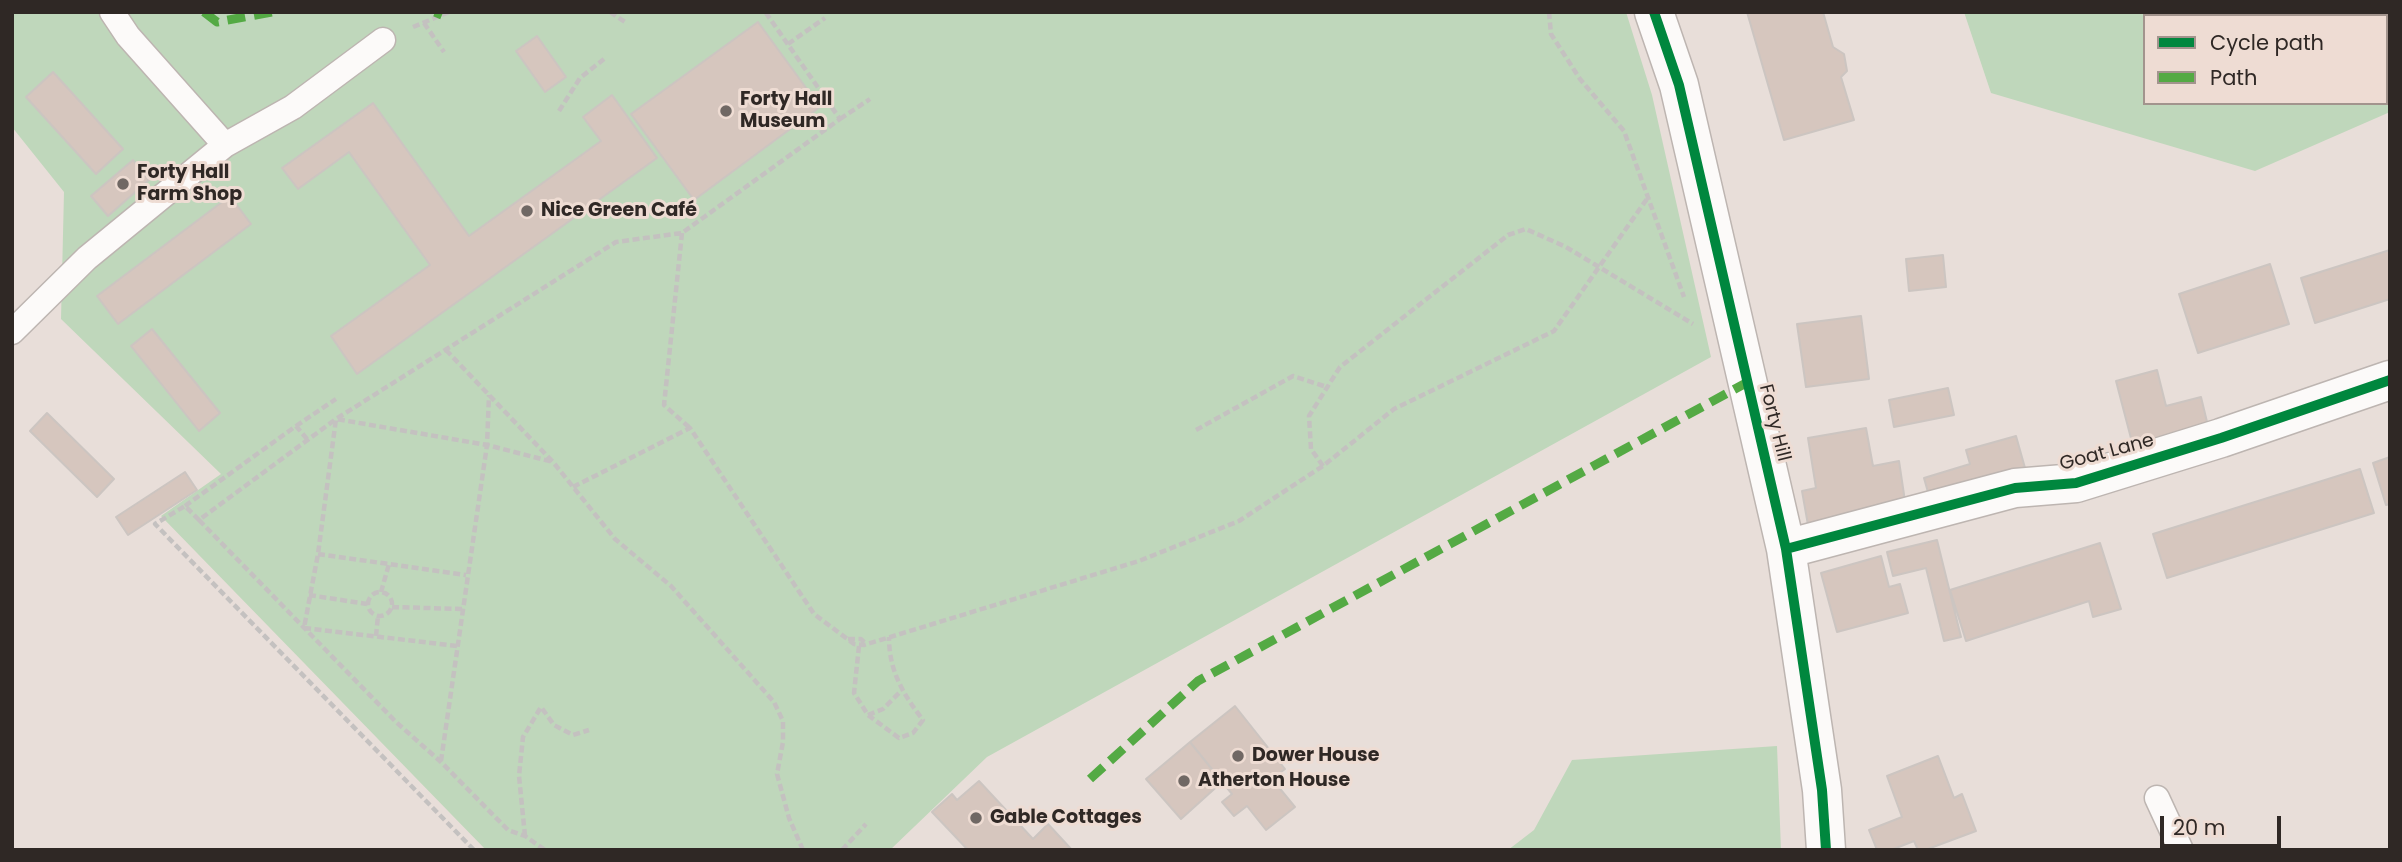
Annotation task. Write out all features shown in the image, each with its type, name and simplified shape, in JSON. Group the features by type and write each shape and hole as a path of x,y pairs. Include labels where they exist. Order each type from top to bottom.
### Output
{"street":[{"name":"Forty Hill","path":"1654,12 1679,85 1734,334 1786,548 1822,790 1826,850"},
{"name":"Goat Lane","path":"1786,548 2015,488 2076,483 2390,380"}],"lane":[{"path":"111,12 128,36 225,145"},
{"path":"12,332 87,258 225,145 293,107 383,40"},
{"path":"2157,798 2180,850"}],"path":[{"path":"610,12 625,22"},
{"path":"1549,12 1551,34 1573,68 1625,131 1684,298"},
{"path":"766,13 840,119"},
{"path":"788,44 825,18"},
{"path":"424,23 444,52"},
{"path":"559,111 580,78 604,59"},
{"path":"199,520 336,419 616,242 682,233 870,99"},
{"path":"682,233 664,405 691,428 814,614 859,646 1139,561 1239,521 1323,466 1394,409 1554,331 1648,196"},
{"path":"1323,466 1311,449 1309,416 1340,367 1508,235 1526,229 1566,247 1693,324 1734,334"},
{"path":"1688,311 1693,324"},
{"path":"446,350 553,462 615,540 671,586 774,702 783,722 783,742 777,774 789,818 804,849"},
{"path":"1196,430 1293,376 1327,387"},
{"path":"441,762 466,575 487,445 489,395"},
{"path":"336,398 185,506 155,524 474,850"},
{"path":"336,419 487,445 553,462"},
{"path":"304,628 318,554 336,419"},
{"path":"296,426 307,439"},
{"path":"573,487 691,428"},
{"path":"185,506 396,722 441,762 508,830 525,836 545,850"},
{"path":"318,554 466,575"},
{"path":"381,592 389,564"},
{"path":"381,592 390,597 392,607 387,614 378,616 370,611 367,604 372,594 381,592"},
{"path":"309,595 367,604"},
{"path":"392,607 462,609"},
{"path":"376,636 378,616"},
{"path":"304,628 457,646"},
{"path":"859,646 854,694 868,715 899,738 913,733 923,720 901,691 889,657 889,637"},
{"path":"847,639 861,639 866,644"},
{"path":"868,715 883,709 901,691"},
{"path":"525,836 519,776 523,737 541,707 554,725 573,735 589,730"},
{"path":"842,850 866,824"}],"green space":[{"path":"12,12 1626,12 1652,95 1711,357 987,757 890,850 486,850 161,516 221,474 61,319 64,192 12,127"},
{"path":"1964,12 2390,12 2390,112 2255,171 1991,93"},
{"path":"1777,746 1781,850 1508,850 1534,830 1572,760"}],"building":[{"path":"1747,12 1823,12 1833,47 1844,54 1847,71 1841,77 1854,120 1784,140"},
{"name":"Forty Hall Museum","path":"758,22 820,107 694,200 631,114"},
{"path":"537,36 566,77 545,92 516,51"},
{"path":"53,72 123,149 96,174 26,97"},
{"path":"612,95 657,158 357,374 331,336 430,265 349,152 298,189 282,168 373,103 469,236 601,141 583,117"},
{"path":"133,160 149,180 108,216 91,196"},
{"path":"230,196 251,224 118,324 97,296"},
{"path":"2390,250 2390,299 2315,323 2301,278"},
{"path":"1943,255 1946,287 1909,291 1906,259"},
{"path":"2270,264 2289,324 2198,353 2179,294"},
{"path":"1861,316 1869,379 1806,387 1797,324"},
{"path":"152,329 220,413 199,431 131,346"},
{"path":"2157,370 2166,406 2201,397 2208,426 2133,446 2116,381"},
{"path":"1948,388 1954,415 1894,427 1889,400"},
{"path":"47,413 114,479 97,497 30,431"},
{"path":"1866,428 1873,466 1899,461 1906,508 1808,525 1802,491 1816,488 1808,438"},
{"path":"2016,436 2027,475 1931,503 1924,478 1970,464 1966,450"},
{"path":"2390,457 2390,504 2386,505 2373,463"},
{"path":"2360,469 2374,513 2167,578 2153,534"},
{"path":"185,472 197,490 128,535 116,517"},
{"path":"1937,540 1961,637 1944,641 1926,568 1893,576 1887,552"},
{"path":"2100,543 2121,609 2093,617 2089,601 1966,641 1950,590"},
{"path":"1881,556 1889,587 1900,584 1908,613 1837,632 1821,573"},
{"name":"Dower House","path":"1235,706 1285,769 1272,779 1295,807 1266,830 1247,806 1234,816 1222,802 1232,794 1190,742"},
{"name":"Atherton House","path":"1190,742 1222,782 1181,819 1146,779"},
{"path":"1938,756 1954,798 1962,794 1976,831 1925,850 1918,850 1914,841 1891,850 1877,850 1869,830 1902,817 1887,776"},
{"name":"Gable Cottages","path":"979,781 1033,839 1048,824 1072,850 968,850 932,812 952,794 957,800"}],"marked path":[{"path":"204,12 217,22 272,12"},
{"path":"435,12 442,15"},
{"path":"1090,779 1198,681 1746,383"}],"cycle path":[{"path":"1654,12 1679,85 1786,549 1822,790 1826,850"},
{"path":"1786,549 2015,488 2076,483 2221,438 2390,380"}],"place":[{"name":"Forty Hall Museum","path":"726,111"},
{"name":"Forty Hall Farm Shop","path":"123,184"},
{"name":"Nice Green Café","path":"527,211"},
{"name":"Dower House","path":"1238,756"},
{"name":"Atherton House","path":"1184,781"},
{"name":"Gable Cottages","path":"976,818"}]}
